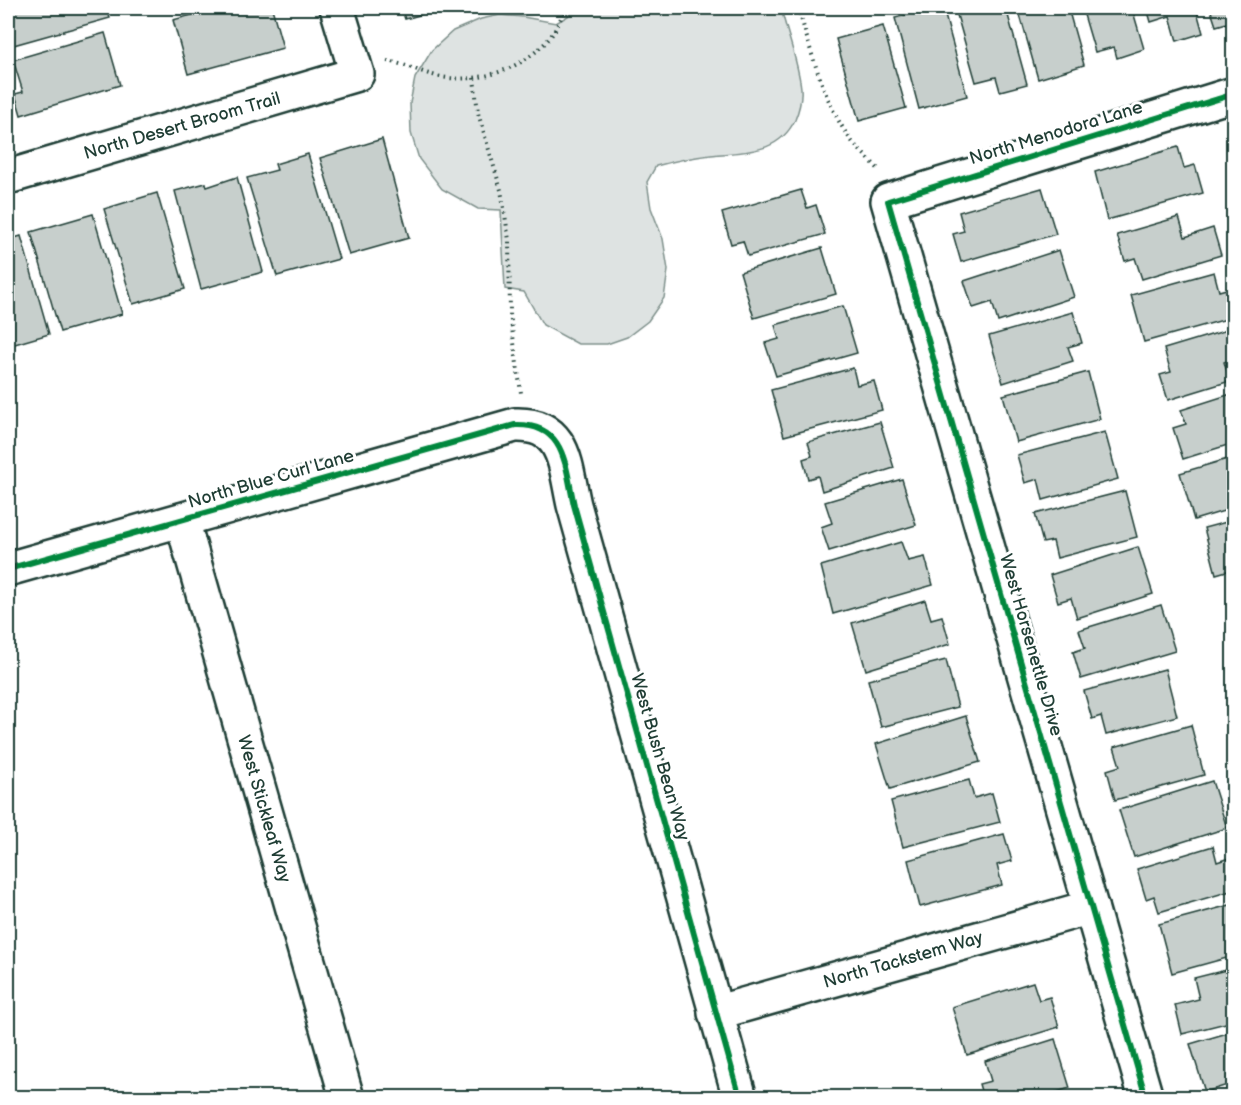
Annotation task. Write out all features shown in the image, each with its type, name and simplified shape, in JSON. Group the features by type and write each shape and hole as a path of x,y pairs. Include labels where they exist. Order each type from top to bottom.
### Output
{"street":[{"path":"337,8 368,67"},
{"name":"North Desert Broom Trail","path":"8,177 368,67"},
{"name":"North Menodora Lane","path":"894,198 1233,94"},
{"name":"West Horsenettle Drive","path":"894,198 1146,1098"},
{"name":"North Blue Curl Lane","path":"8,569 515,425 535,428"},
{"name":"West Bush Bean Way","path":"535,428 554,437 563,454 580,528 740,1098"},
{"name":"West Stickleaf Way","path":"182,520 347,1098"},
{"name":"North Tackstem Way","path":"715,1013 1091,908"}],"path":[{"path":"368,67 406,64 447,78 474,78 497,73 527,59 551,36 566,8"},
{"path":"798,8 821,80 838,120 852,141 872,161 894,198"},
{"path":"474,78 478,113 501,190 509,240 510,315 535,428"}],"shaded area":[{"path":"570,8 781,8 800,78 801,96 795,120 779,140 759,149 697,157 656,166 647,182 651,208 663,239 668,270 664,298 648,321 627,337 607,344 578,344 543,325 524,292 505,289 501,210 478,209 442,189 419,159 411,133 410,103 415,78 432,50 453,31 481,19 500,15 556,23 568,16"}],"building":[{"path":"8,8 107,8 110,18 10,46"},
{"path":"218,8 272,8 283,48 188,74 173,20"},
{"path":"401,8 444,8 405,19"},
{"path":"943,8 967,96 919,109 895,18"},
{"path":"955,8 1006,8 1027,84 1000,91 996,77 976,82"},
{"path":"1018,8 1068,8 1084,65 1038,79"},
{"path":"1082,8 1132,8 1144,49 1117,58 1114,47 1095,52"},
{"path":"1147,8 1196,8 1203,33 1177,41 1170,16 1151,22"},
{"path":"1210,8 1234,8 1234,21 1216,26"},
{"path":"883,26 906,108 859,121 836,39"},
{"path":"105,33 120,85 21,115 15,94 23,92 13,60"},
{"path":"382,139 409,238 349,255 320,158"},
{"path":"1178,147 1184,168 1195,165 1203,193 1107,220 1095,172"},
{"path":"308,154 339,259 277,276 247,178 277,170 275,164"},
{"path":"237,177 263,272 201,289 175,191 206,183 207,187"},
{"path":"1042,188 1056,234 961,262 953,234 964,231 959,212"},
{"path":"801,190 807,208 816,205 825,234 748,256 743,241 731,244 722,213"},
{"path":"157,193 185,289 133,304 104,209"},
{"path":"93,214 122,314 60,332 31,232"},
{"path":"1179,217 1185,237 1213,228 1221,255 1142,279 1135,258 1125,261 1117,235"},
{"path":"21,236 49,334 8,346 8,240"},
{"path":"822,248 836,294 754,318 740,272"},
{"path":"1059,250 1074,297 998,322 992,302 973,308 964,281"},
{"path":"1214,272 1219,291 1230,288 1234,302 1234,317 1144,342 1131,295"},
{"path":"843,306 857,353 776,376 765,343 779,339 775,325"},
{"path":"1073,312 1082,343 1068,347 1073,361 1003,383 989,336"},
{"path":"1234,328 1234,359 1224,362 1230,381 1168,400 1160,375 1171,372 1164,349"},
{"path":"853,368 857,385 874,381 882,410 784,436 771,390"},
{"path":"1088,372 1100,419 1016,442 1003,395"},
{"path":"1234,393 1234,443 1183,459 1173,428 1186,424 1181,410"},
{"path":"880,422 894,468 822,491 818,476 808,479 803,459 812,456 808,442"},
{"path":"1105,432 1118,479 1043,500 1038,479 1025,483 1017,455"},
{"path":"1234,457 1234,508 1194,520 1180,473"},
{"path":"902,479 916,525 829,551 821,527 832,523 825,502"},
{"path":"1125,491 1137,537 1057,558 1053,541 1043,543 1035,514"},
{"path":"1234,520 1234,569 1216,574 1204,528"},
{"path":"901,542 908,561 925,557 933,585 833,614 821,566"},
{"path":"1138,547 1153,594 1077,618 1071,598 1058,602 1050,575"},
{"path":"925,600 931,619 942,616 950,644 866,670 852,623"},
{"path":"1161,605 1175,651 1081,679 1073,652 1085,648 1079,630"},
{"path":"946,660 958,707 881,727 868,680"},
{"path":"1165,669 1177,716 1106,735 1101,716 1092,719 1084,691"},
{"path":"966,716 980,762 890,789 876,744"},
{"path":"1191,725 1204,775 1115,800 1107,770 1120,766 1114,747"},
{"path":"969,780 974,798 992,793 1000,822 903,847 891,801"},
{"path":"1212,781 1227,828 1134,857 1119,810"},
{"path":"1004,834 1012,861 997,865 1002,885 920,907 908,860"},
{"path":"1213,846 1217,862 1229,858 1234,873 1234,890 1159,912 1154,896 1146,899 1137,869"},
{"path":"1230,905 1234,916 1234,956 1172,973 1159,924"},
{"path":"1234,968 1234,1021 1182,1034 1175,1005 1199,999 1194,978"},
{"path":"1033,982 1039,1000 1050,997 1059,1027 967,1055 952,1007"},
{"path":"1234,1031 1234,1083 1205,1092 1190,1044"},
{"path":"1055,1039 1070,1088 1037,1098 983,1098 979,1084 991,1081 985,1061"}],"cycle path":[{"path":"1146,1098 888,201 1234,94"},
{"path":"8,569 515,425 532,426 544,431 554,439 565,462 574,505 740,1098"}]}
